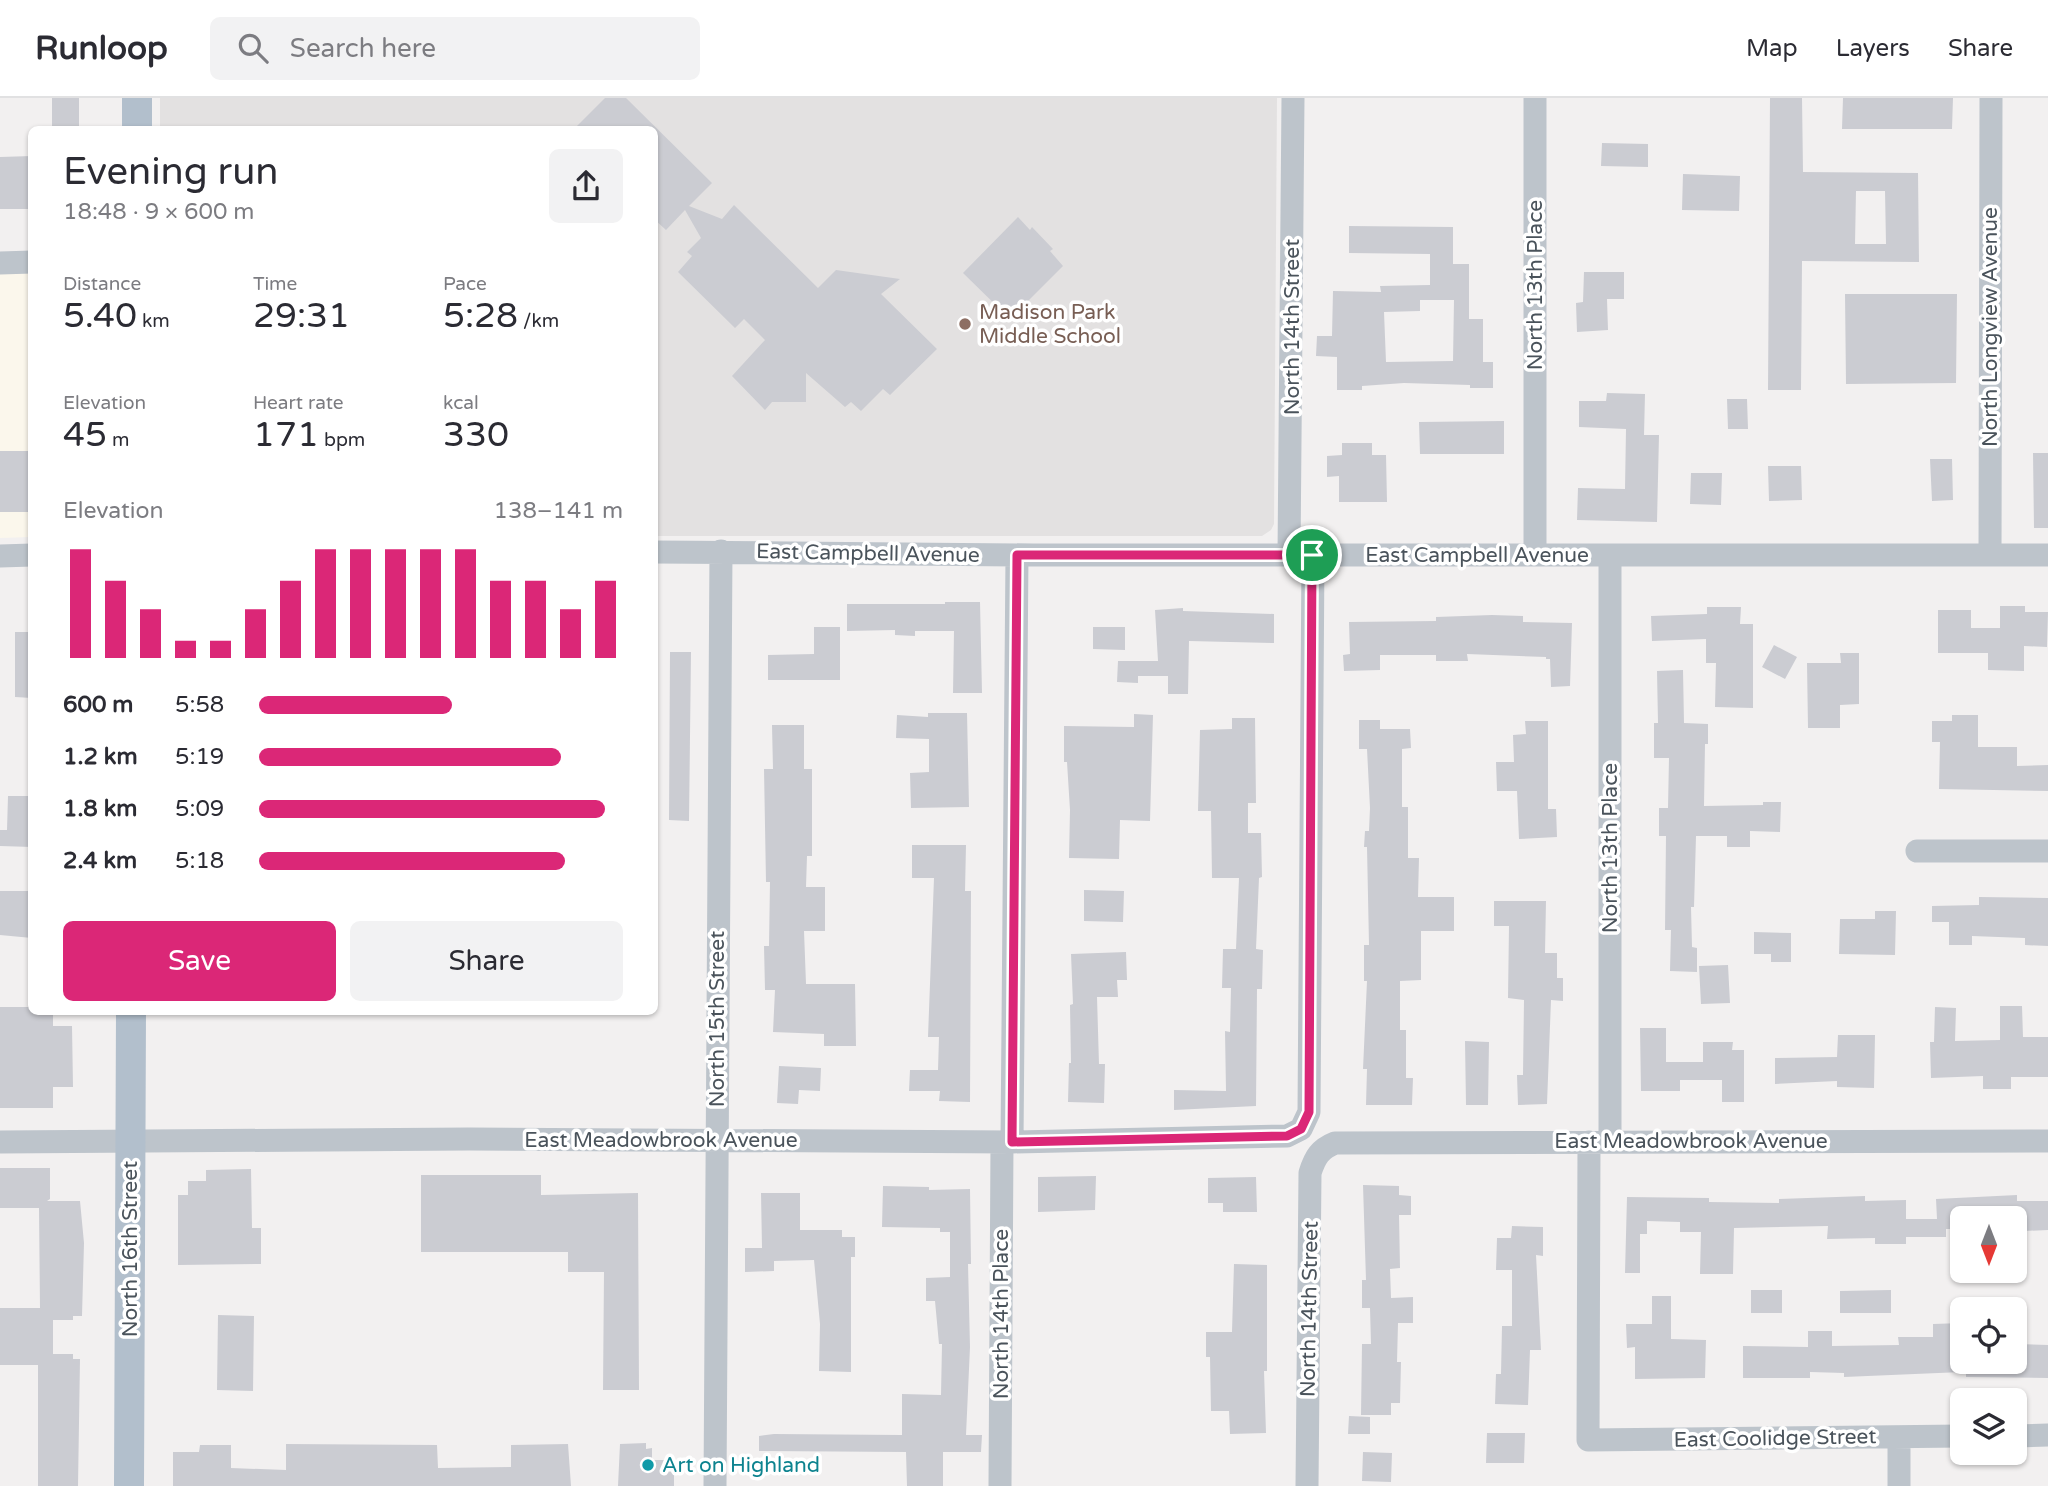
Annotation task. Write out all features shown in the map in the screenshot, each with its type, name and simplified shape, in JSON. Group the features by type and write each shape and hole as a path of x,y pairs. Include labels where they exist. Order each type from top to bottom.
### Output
{"main road":[{"path":"137,126 138,98"},
{"name":"North 16th Street","path":"129,1486 131,1015"}],"street":[{"name":"North 14th Street","path":"1289,555 1293,98"},
{"name":"North 13th Place","path":"1535,98 1535,555"},
{"name":"North Longview Avenue","path":"1990,555 1991,98"},
{"path":"0,263 28,262"},
{"name":"North 15th Street","path":"715,1486 721,551"},
{"name":"East Campbell Avenue","path":"658,552 1017,555 2048,555"},
{"path":"0,556 28,555"},
{"name":"North 14th Place","path":"1000,1486 1017,555"},
{"name":"East Meadowbrook Avenue","path":"0,1142 1007,1142 1287,1136 1301,1129 1309,1112 1312,555"},
{"name":"North 13th Place","path":"1587,1440 1600,1141 1610,555"},
{"path":"1917,851 2048,851"},
{"name":"East Meadowbrook Avenue","path":"1335,1143 2048,1141"},
{"name":"North 14th Street","path":"1307,1486 1310,1173 1322,1148 1335,1143"},
{"path":"2027,1436 2048,1435"},
{"name":"East Coolidge Street","path":"1587,1440 1950,1436"},
{"path":"1899,1437 1899,1486"}],"shaded area":[{"name":"Madison Park Middle School","path":"160,98 1277,98 1274,524 1271,530 1262,536 658,536 658,126 160,126"},
{"path":"28,273 28,537 0,538 0,274"}],"building":[{"path":"52,98 79,98 79,126 52,126"},
{"path":"605,98 626,98 654,126 577,126"},
{"path":"1770,98 1802,98 1803,172 1918,173 1919,262 1802,261 1801,390 1768,390","holes":["1856,191 1885,191 1886,244 1855,244"]},
{"path":"1843,98 1953,98 1952,129 1842,129"},
{"path":"658,130 712,183 689,206 722,219 734,205 818,288 836,270 900,279 881,294 937,349 890,395 883,389 861,411 851,402 845,407 806,373 806,402 772,402 765,410 732,376 765,340 744,319 735,328 678,272 692,256 687,252 701,238 685,210 666,230 658,223"},
{"path":"1602,143 1648,144 1648,167 1601,166"},
{"path":"28,156 28,209 0,209 0,157"},
{"path":"1683,174 1740,176 1739,211 1682,210"},
{"path":"1018,217 1053,249 1050,251 1063,266 1010,319 963,273"},
{"path":"1349,226 1453,227 1453,264 1469,264 1469,319 1483,319 1483,362 1493,362 1493,388 1404,383 1362,386 1362,390 1337,390 1337,357 1316,356 1317,336 1332,336 1333,291 1381,292 1380,286 1430,285 1430,254 1349,253","holes":["1420,300 1454,300 1453,361 1386,362 1384,312 1420,311"]},
{"path":"1584,272 1624,272 1624,299 1607,299 1608,330 1577,332 1576,303 1583,302"},
{"path":"1845,294 1957,294 1956,383 1846,384"},
{"path":"1607,393 1645,394 1644,435 1659,435 1657,522 1577,520 1578,488 1625,489 1626,429 1579,427 1579,401 1606,401"},
{"path":"1727,399 1747,399 1748,429 1728,429"},
{"path":"1504,421 1504,454 1420,454 1419,422"},
{"path":"1342,443 1372,443 1372,455 1386,455 1387,502 1339,502 1339,476 1327,477 1327,456 1342,455"},
{"path":"0,451 28,451 28,512 0,512"},
{"path":"2033,453 2048,453 2048,528 2034,528"},
{"path":"1930,459 1952,459 1953,500 1932,501"},
{"path":"1768,466 1801,466 1802,500 1769,501"},
{"path":"1691,473 1722,473 1721,505 1690,504"},
{"path":"980,602 982,693 953,693 954,631 915,631 915,636 895,635 895,630 847,631 847,604"},
{"path":"2000,606 2025,606 2025,612 2048,612 2047,647 2024,646 2024,671 1988,670 1988,653 1938,653 1938,610 1971,610 1971,628 2000,628"},
{"path":"1707,607 1741,607 1740,624 1753,624 1753,708 1715,707 1716,663 1706,663 1706,639 1652,641 1651,616 1707,614"},
{"path":"1183,608 1183,611 1274,614 1274,643 1189,641 1188,694 1168,694 1168,676 1138,676 1138,683 1117,682 1118,661 1158,661 1155,610"},
{"path":"1523,616 1523,622 1572,623 1570,686 1551,687 1550,659 1546,657 1467,654 1468,661 1436,661 1436,655 1380,655 1380,670 1344,671 1343,655 1350,654 1349,622 1436,621 1436,617"},
{"path":"814,627 840,627 840,680 768,680 768,655 814,654"},
{"path":"1093,627 1125,627 1125,650 1093,649"},
{"path":"15,632 28,632 28,698 15,697"},
{"path":"1774,645 1797,657 1785,679 1762,667"},
{"path":"670,652 691,652 689,821 669,820"},
{"path":"1840,653 1859,653 1859,704 1840,705 1840,728 1808,728 1807,663 1841,663"},
{"path":"1683,670 1684,723 1708,724 1704,806 1781,802 1780,832 1750,831 1750,847 1727,847 1727,836 1696,836 1694,907 1691,907 1692,947 1697,948 1697,972 1670,971 1671,930 1665,930 1666,836 1659,836 1659,808 1668,808 1669,758 1654,758 1654,723 1658,723 1657,671"},
{"path":"928,713 967,713 969,807 911,808 910,773 929,772 929,739 896,738 897,715 928,717"},
{"path":"1134,714 1153,715 1150,821 1120,820 1119,859 1069,858 1070,810 1067,762 1064,762 1064,726 1134,727"},
{"path":"1952,715 1978,715 1978,747 2017,747 2017,766 2048,765 2048,791 1939,789 1940,742 1932,742 1932,721 1952,721"},
{"path":"1232,718 1255,718 1256,803 1248,803 1248,833 1261,833 1262,877 1259,878 1256,949 1263,950 1262,989 1257,989 1256,1106 1174,1110 1174,1090 1226,1091 1225,1031 1230,1032 1231,988 1222,988 1223,949 1236,949 1239,878 1212,878 1211,811 1198,811 1200,730 1232,729"},
{"path":"1359,720 1380,720 1380,729 1410,729 1411,748 1402,749 1402,807 1408,807 1408,858 1419,858 1418,897 1454,897 1454,931 1421,931 1421,980 1400,981 1400,1030 1406,1030 1406,1078 1413,1078 1412,1105 1366,1105 1367,1069 1363,1069 1367,981 1364,981 1364,945 1369,945 1367,847 1364,847 1365,831 1369,831 1370,808 1367,749 1359,749"},
{"path":"1525,721 1548,721 1548,809 1556,809 1557,837 1519,839 1517,791 1497,791 1496,762 1514,762 1513,735 1526,734"},
{"path":"772,725 804,725 804,769 812,769 812,856 807,856 806,887 825,887 825,931 804,931 806,984 855,984 856,1046 824,1046 824,1034 773,1032 775,990 765,990 764,946 769,946 770,882 766,882 764,769 773,769"},
{"path":"8,796 28,796 28,847 0,846 0,830 7,830"},
{"path":"912,845 966,845 965,891 971,891 970,1102 939,1101 940,1091 909,1091 910,1070 938,1070 939,1037 928,1037 934,878 912,878"},
{"path":"1084,890 1124,891 1123,922 1084,921"},
{"path":"0,891 28,891 28,938 0,935"},
{"path":"1979,897 2048,898 2048,946 2025,945 2025,938 1972,936 1972,945 1949,945 1949,922 1932,922 1932,906 1979,905"},
{"path":"1494,901 1546,901 1545,953 1557,953 1557,978 1563,978 1563,1001 1551,1000 1547,1104 1518,1105 1517,1075 1523,1075 1524,1000 1508,998 1509,926 1494,926"},
{"path":"1875,911 1896,911 1895,955 1839,954 1840,919 1875,919"},
{"path":"1754,932 1791,933 1791,962 1771,962 1771,954 1754,954"},
{"path":"1126,952 1127,980 1117,980 1118,997 1097,997 1099,1064 1105,1064 1104,1103 1068,1102 1071,1063 1070,1005 1073,1004 1071,954"},
{"path":"1728,965 1730,1003 1701,1004 1699,966"},
{"path":"2000,1006 2022,1006 2023,1037 2048,1037 2048,1077 2011,1077 2011,1089 1983,1089 1983,1076 1931,1078 1930,1042 1934,1042 1935,1007 1956,1008 1955,1041 2000,1040"},
{"path":"0,1007 28,1007 28,1015 53,1015 53,1026 72,1026 73,1087 53,1087 53,1108 0,1108"},
{"path":"1640,1028 1666,1028 1666,1062 1703,1062 1703,1042 1733,1042 1732,1050 1744,1050 1744,1102 1722,1102 1722,1080 1680,1080 1680,1091 1641,1091"},
{"path":"1838,1035 1875,1035 1874,1088 1837,1087 1837,1081 1775,1084 1775,1058 1837,1057"},
{"path":"1465,1041 1489,1042 1488,1105 1466,1105"},
{"path":"779,1066 821,1068 820,1091 799,1090 798,1104 777,1103"},
{"path":"0,1168 50,1168 50,1199 47,1201 80,1201 84,1243 82,1316 73,1316 73,1320 53,1320 53,1354 73,1354 73,1359 80,1359 78,1486 38,1486 38,1365 0,1365 0,1308 40,1308 39,1208 0,1208"},
{"path":"251,1169 252,1228 261,1228 261,1264 178,1265 178,1195 188,1195 188,1181 206,1181 206,1170"},
{"path":"421,1175 541,1175 541,1195 638,1193 639,1390 603,1390 604,1272 568,1272 568,1252 421,1252"},
{"path":"1096,1176 1095,1210 1038,1212 1038,1177"},
{"path":"1256,1177 1257,1212 1223,1212 1223,1203 1208,1203 1208,1178"},
{"path":"1363,1185 1399,1186 1399,1195 1411,1196 1411,1215 1399,1215 1400,1268 1390,1269 1391,1298 1413,1297 1413,1323 1398,1323 1400,1403 1391,1403 1391,1415 1361,1415 1362,1344 1371,1344 1370,1308 1362,1308 1362,1280 1366,1280"},
{"path":"883,1186 929,1187 929,1190 970,1189 970,1347 966,1435 982,1435 981,1452 943,1452 943,1486 907,1486 906,1452 759,1451 759,1436 774,1434 902,1435 902,1394 941,1395 942,1344 939,1344 935,1301 926,1301 926,1278 950,1277 950,1232 940,1232 940,1228 882,1227"},
{"path":"761,1193 800,1193 800,1230 842,1230 842,1237 855,1237 855,1257 851,1257 851,1372 819,1371 820,1324 814,1260 774,1261 774,1271 745,1272 745,1248 762,1248"},
{"path":"2017,1195 2017,1201 2048,1201 2048,1230 2027,1231 2027,1206 1950,1206 1950,1229 1946,1229 1946,1237 1906,1237 1906,1244 1875,1244 1875,1238 1827,1239 1828,1226 1734,1228 1733,1274 1700,1274 1701,1232 1680,1232 1680,1222 1647,1221 1647,1234 1640,1234 1640,1273 1625,1273 1627,1197 1709,1198 1709,1202 1779,1203 1779,1199 1865,1196 1865,1201 1906,1200 1906,1219 1937,1219 1936,1199"},
{"path":"1512,1226 1543,1227 1543,1256 1536,1255 1541,1350 1530,1350 1528,1405 1495,1404 1496,1374 1501,1374 1502,1326 1512,1326 1512,1270 1496,1270 1497,1238 1511,1238"},
{"path":"1234,1264 1267,1265 1267,1371 1264,1371 1266,1433 1230,1434 1229,1411 1211,1411 1210,1357 1206,1357 1206,1332 1232,1332"},
{"path":"1751,1290 1782,1290 1782,1313 1751,1313"},
{"path":"1891,1290 1891,1313 1840,1313 1840,1291"},
{"path":"1652,1296 1671,1296 1671,1339 1706,1340 1705,1378 1635,1379 1635,1347 1627,1348 1626,1324 1652,1324"},
{"path":"218,1315 254,1316 253,1391 217,1390"},
{"path":"1950,1323 1950,1373 1844,1377 1844,1373 1810,1372 1810,1378 1743,1378 1743,1346 1808,1347 1808,1331 1832,1331 1832,1346 1899,1345 1898,1337 1933,1337 1933,1324"},
{"path":"2027,1344 2048,1345 2048,1378 1966,1377 1966,1374 2027,1374"},
{"path":"1349,1416 1370,1417 1370,1434 1348,1434"},
{"path":"1487,1433 1525,1433 1524,1463 1486,1463"},
{"path":"646,1443 646,1449 652,1448 652,1460 674,1460 674,1486 618,1486 620,1444"},
{"path":"286,1444 437,1445 438,1468 511,1467 511,1445 568,1444 571,1486 173,1486 173,1452 199,1452 200,1445 231,1445 231,1468 286,1470"},
{"path":"1363,1452 1392,1453 1391,1482 1362,1481"}],"place":[{"name":"Madison Park Middle School","path":"965,324"},
{"name":"Art on Highland","path":"648,1465"}],"route":[{"path":"1017,555 1312,555 1309,1112 1301,1129 1287,1136 1274,1138 1012,1142 1017,555"}]}
